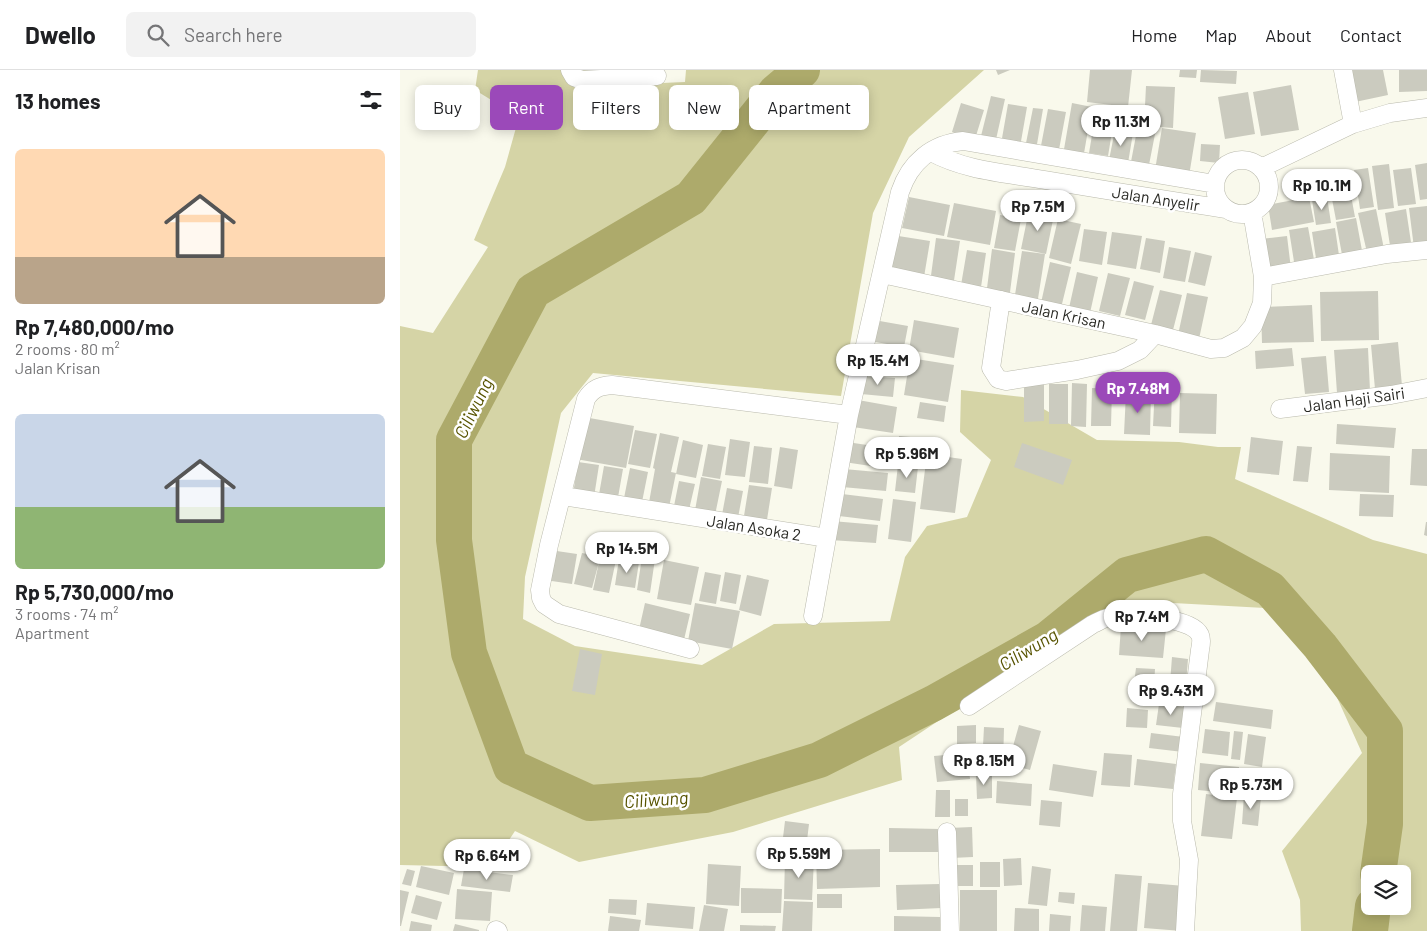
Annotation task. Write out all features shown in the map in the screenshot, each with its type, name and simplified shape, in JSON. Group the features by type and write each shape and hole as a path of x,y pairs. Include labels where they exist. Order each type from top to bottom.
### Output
{"street":[{"path":"570,70 574,77 582,80 657,76"},
{"path":"1344,70 1353,124"},
{"path":"1262,168 1353,124 1390,113 1427,108"},
{"name":"Jalan Anyelir","path":"931,152 943,144 963,141 1216,184"},
{"path":"813,616 849,415 904,181 913,165 931,152"},
{"name":"Jalan Anyelir","path":"931,152 954,162 991,171 1226,209"},
{"path":"1246,160 1262,168 1267,175 1269,193 1266,201 1260,208 1243,214 1234,213 1226,209 1220,202 1216,193 1216,184 1218,175 1223,168 1230,163 1246,160"},
{"path":"1252,212 1263,277 1386,254 1427,250"},
{"name":"Jalan Krisan","path":"882,274 1155,334 1212,349 1224,348 1243,338 1253,326 1259,314 1264,289 1263,277"},
{"path":"1001,300 991,368 998,379 1006,381 1077,370 1118,361 1140,350 1155,334"},
{"path":"690,649 559,614 544,604 541,598 540,590 549,545 563,496 586,399 592,391 602,386 612,385 849,415"},
{"name":"Jalan Haji Sairi","path":"1280,409 1390,395 1427,388"},
{"name":"Jalan Asoka 2","path":"563,496 827,538"},
{"path":"969,706 1093,624 1106,618 1124,616 1151,617 1171,620 1196,629 1200,634 1200,650 1181,808 1190,860 1185,931"},
{"path":"947,832 950,931"}],"green space":[{"path":"478,70 592,70 592,85 573,85 573,130 659,130 659,85 615,85 685,82 686,70 984,70 909,137 873,213 841,396 593,373 561,413 525,577 523,619 575,646 702,665 774,624 890,621 905,557 927,526 967,517 991,460 960,432 961,390 1023,397 1097,440 1179,442 1218,447 1241,447 1235,479 1373,540 1427,554 1427,931 1301,931 1300,900 1282,851 1362,753 1330,682 1265,608 1173,603 1101,613 899,747 902,780 733,832 579,862 515,831 491,867 400,865 400,326 433,333 488,247 474,240 505,167 515,130 563,130 563,85 490,85 490,99 480,93 480,85 476,85"}],"building":[{"path":"996,70 1010,70 998,75"},
{"path":"1090,70 1132,70 1128,107 1087,102"},
{"path":"1180,70 1197,70 1196,78 1179,77"},
{"path":"1201,70 1237,71 1236,84 1200,82"},
{"path":"1348,70 1383,70 1388,95 1355,102"},
{"path":"1399,70 1427,70 1427,91 1399,92"},
{"path":"1291,85 1299,130 1261,136 1253,92"},
{"path":"1146,86 1175,87 1173,128 1144,126"},
{"path":"1248,92 1255,134 1225,139 1218,97"},
{"path":"991,96 1005,99 995,144 980,140"},
{"path":"961,103 984,110 975,139 952,132"},
{"path":"1072,103 1092,107 1083,159 1063,155"},
{"path":"1008,104 1027,107 1020,147 1001,144"},
{"path":"1033,108 1043,109 1036,150 1025,148"},
{"path":"1048,109 1066,112 1058,155 1040,151"},
{"path":"1095,117 1114,120 1108,156 1089,153"},
{"path":"1138,125 1156,129 1148,170 1130,167"},
{"path":"1162,128 1196,133 1189,176 1155,170"},
{"path":"1115,130 1133,133 1128,163 1109,160"},
{"path":"1201,144 1220,145 1219,163 1200,161"},
{"path":"1427,163 1427,199 1420,200 1415,165"},
{"path":"1389,164 1394,208 1378,210 1372,166"},
{"path":"1368,168 1374,207 1360,209 1354,170"},
{"path":"1411,168 1416,204 1398,206 1393,170"},
{"path":"1350,190 1355,217 1336,220 1331,194"},
{"path":"909,197 950,205 944,236 902,228"},
{"path":"1309,197 1314,222 1272,230 1268,205"},
{"path":"1327,197 1331,223 1316,225 1312,200"},
{"path":"954,203 996,211 990,245 947,237"},
{"path":"1427,206 1427,246 1414,248 1409,208"},
{"path":"1376,209 1385,254 1368,257 1358,213"},
{"path":"1406,209 1412,249 1391,252 1385,213"},
{"path":"1029,210 1054,215 1046,254 1021,249"},
{"path":"1000,215 1021,219 1015,251 994,248"},
{"path":"1356,218 1363,256 1343,260 1336,222"},
{"path":"1058,219 1081,224 1071,264 1049,258"},
{"path":"1308,227 1315,265 1295,268 1289,230"},
{"path":"1335,228 1340,262 1317,265 1312,232"},
{"path":"1084,229 1107,232 1102,265 1079,261"},
{"path":"1112,232 1142,236 1136,269 1107,264"},
{"path":"892,235 930,241 924,277 886,270"},
{"path":"1287,236 1291,269 1264,272 1260,239"},
{"path":"936,238 960,241 953,287 930,283"},
{"path":"1146,238 1165,241 1160,273 1140,269"},
{"path":"1169,247 1191,251 1185,282 1163,278"},
{"path":"992,249 1015,253 1009,300 986,296"},
{"path":"967,250 986,253 980,294 960,291"},
{"path":"1022,251 1045,254 1037,305 1014,301"},
{"path":"1195,252 1212,256 1205,286 1188,282"},
{"path":"1050,262 1071,267 1061,308 1041,303"},
{"path":"1077,272 1098,277 1090,313 1069,308"},
{"path":"1108,273 1130,278 1120,316 1099,311"},
{"path":"1134,281 1154,286 1145,320 1125,315"},
{"path":"1160,290 1182,295 1173,330 1151,325"},
{"path":"1378,291 1379,340 1321,341 1320,292"},
{"path":"1187,293 1208,297 1199,339 1178,335"},
{"path":"1312,305 1314,342 1262,343 1261,307"},
{"path":"874,320 908,326 904,347 870,341"},
{"path":"914,320 959,328 954,358 909,350"},
{"path":"1398,342 1402,386 1375,389 1371,345"},
{"path":"868,348 901,351 899,374 866,371"},
{"path":"1292,348 1294,366 1256,369 1255,351"},
{"path":"1368,348 1370,391 1337,393 1334,350"},
{"path":"1326,356 1329,392 1305,394 1301,358"},
{"path":"910,358 954,365 948,402 904,395"},
{"path":"863,376 895,378 893,397 861,394"},
{"path":"1044,382 1044,421 1024,422 1024,383"},
{"path":"1072,383 1087,384 1086,427 1071,426"},
{"path":"1049,384 1068,384 1068,424 1049,424"},
{"path":"1155,386 1172,387 1171,427 1153,426"},
{"path":"1092,388 1112,389 1111,426 1091,426"},
{"path":"1126,393 1151,393 1150,435 1124,434"},
{"path":"1180,393 1217,394 1216,434 1179,433"},
{"path":"858,400 897,407 893,433 853,427"},
{"path":"920,402 946,406 944,422 917,418"},
{"path":"584,417 634,426 626,468 576,459"},
{"path":"1337,424 1396,428 1394,448 1336,444"},
{"path":"635,430 657,434 650,468 628,464"},
{"path":"660,433 679,437 671,472 676,473 668,512 648,508"},
{"path":"899,436 923,438 920,461 897,459"},
{"path":"1251,437 1283,441 1279,475 1247,472"},
{"path":"730,439 750,442 745,477 725,475"},
{"path":"683,440 703,445 696,478 676,474"},
{"path":"847,442 887,448 884,468 844,462"},
{"path":"1022,443 1072,460 1063,485 1014,467"},
{"path":"708,444 726,447 720,479 702,476"},
{"path":"754,446 772,448 768,484 749,482"},
{"path":"1297,446 1312,447 1308,482 1293,481"},
{"path":"780,447 798,450 792,489 774,486"},
{"path":"1412,449 1427,449 1427,486 1410,485"},
{"path":"1330,453 1390,456 1389,493 1329,490"},
{"path":"927,454 962,459 955,513 920,509"},
{"path":"578,462 599,465 594,497 573,494"},
{"path":"898,465 918,467 915,493 895,491"},
{"path":"604,466 623,469 617,503 598,500"},
{"path":"630,468 648,472 641,507 623,503"},
{"path":"844,469 888,473 886,491 842,487"},
{"path":"701,477 722,481 714,520 694,516"},
{"path":"679,481 695,484 688,514 673,511"},
{"path":"749,485 772,488 766,526 743,522"},
{"path":"727,488 743,491 737,523 721,520"},
{"path":"842,494 883,499 880,521 839,516"},
{"path":"1360,494 1394,495 1393,517 1359,516"},
{"path":"893,499 916,502 911,542 888,539"},
{"path":"832,521 878,525 876,543 830,540"},
{"path":"1427,522 1427,536 1424,535"},
{"path":"550,550 577,554 572,584 545,580"},
{"path":"582,553 616,560 609,593 593,590 599,562 592,588 574,584"},
{"path":"642,557 655,559 650,593 637,590"},
{"path":"619,559 639,562 635,588 615,585"},
{"path":"664,560 699,567 691,605 657,599"},
{"path":"705,572 721,575 716,604 699,601"},
{"path":"725,572 741,575 736,604 720,601"},
{"path":"747,575 769,580 761,616 739,610"},
{"path":"645,603 690,614 683,644 638,634"},
{"path":"695,603 740,611 732,649 688,641"},
{"path":"1121,626 1166,629 1163,658 1119,655"},
{"path":"580,649 602,654 595,695 572,691"},
{"path":"1172,657 1188,659 1186,684 1170,683"},
{"path":"1136,668 1155,669 1154,685 1134,683"},
{"path":"1216,702 1273,710 1271,729 1213,721"},
{"path":"1159,704 1185,707 1183,728 1156,725"},
{"path":"1127,708 1148,710 1147,728 1126,727"},
{"path":"976,725 976,743 957,744 957,726"},
{"path":"1019,725 1041,731 1030,770 1008,764"},
{"path":"984,727 1004,728 1003,766 982,765"},
{"path":"1205,729 1230,732 1228,756 1202,753"},
{"path":"1234,731 1243,732 1240,760 1231,759"},
{"path":"1151,733 1184,737 1183,752 1149,748"},
{"path":"1248,734 1266,737 1262,767 1244,764"},
{"path":"967,753 970,779 937,782 934,756"},
{"path":"1104,753 1132,755 1130,787 1101,785"},
{"path":"1137,759 1176,764 1173,789 1134,785"},
{"path":"1200,763 1239,767 1237,794 1198,790"},
{"path":"1053,764 1097,771 1093,797 1049,790"},
{"path":"1242,770 1259,771 1257,793 1240,792"},
{"path":"992,774 992,798 977,799 976,775"},
{"path":"997,781 1032,784 1031,806 996,803"},
{"path":"936,790 950,790 950,817 935,817"},
{"path":"1206,794 1237,798 1232,839 1201,836"},
{"path":"1244,795 1261,797 1258,826 1242,824"},
{"path":"955,799 968,799 968,816 955,816"},
{"path":"1041,800 1062,802 1060,827 1039,825"},
{"path":"785,821 809,824 805,857 781,854"},
{"path":"972,827 973,857 951,858 949,828"},
{"path":"889,828 941,829 941,852 889,852"},
{"path":"880,849 880,887 817,889 816,850"},
{"path":"785,858 814,859 812,900 784,899"},
{"path":"1021,858 1022,885 1004,886 1003,859"},
{"path":"980,862 1000,862 1000,887 980,887"},
{"path":"708,864 741,866 739,906 706,904"},
{"path":"954,865 973,865 973,886 954,886"},
{"path":"421,866 454,873 449,895 416,887"},
{"path":"1032,866 1051,869 1047,906 1028,904"},
{"path":"407,869 415,871 411,886 402,884"},
{"path":"464,869 513,875 510,892 461,886"},
{"path":"1115,874 1142,876 1137,931 1110,931"},
{"path":"1148,883 1185,886 1182,931 1144,928"},
{"path":"940,884 941,908 897,910 896,885"},
{"path":"741,888 782,889 781,913 741,913"},
{"path":"457,889 492,892 490,921 455,919"},
{"path":"400,890 409,892 401,926 400,926"},
{"path":"960,890 997,890 997,931 960,931"},
{"path":"1059,892 1075,893 1074,904 1058,902"},
{"path":"817,894 842,894 842,908 817,908"},
{"path":"416,895 442,902 437,920 411,913"},
{"path":"609,899 637,900 636,915 608,913"},
{"path":"784,901 813,902 812,931 782,931"},
{"path":"647,903 695,907 693,929 645,925"},
{"path":"704,905 728,909 724,931 699,931"},
{"path":"1082,905 1107,907 1105,931 1080,931"},
{"path":"1015,908 1039,909 1039,931 1014,931"},
{"path":"1050,914 1071,916 1070,931 1049,931"},
{"path":"610,916 641,920 639,931 608,931"},
{"path":"894,916 940,917 940,931 894,931"},
{"path":"411,921 432,925 431,931 409,931"},
{"path":"455,924 479,930 479,931 453,931"},
{"path":"740,925 776,926 775,931 740,931"}],"waterway":[{"name":"Ciliwung","path":"802,70 776,92 691,198 533,291 454,440 454,540 469,653 511,767 590,803 705,795 819,760 934,703 1048,639 1127,575 1206,554 1270,589 1320,646 1385,731 1385,824 1379,865"},
{"name":"Ciliwung","path":"1370,931 1372,915"}]}
